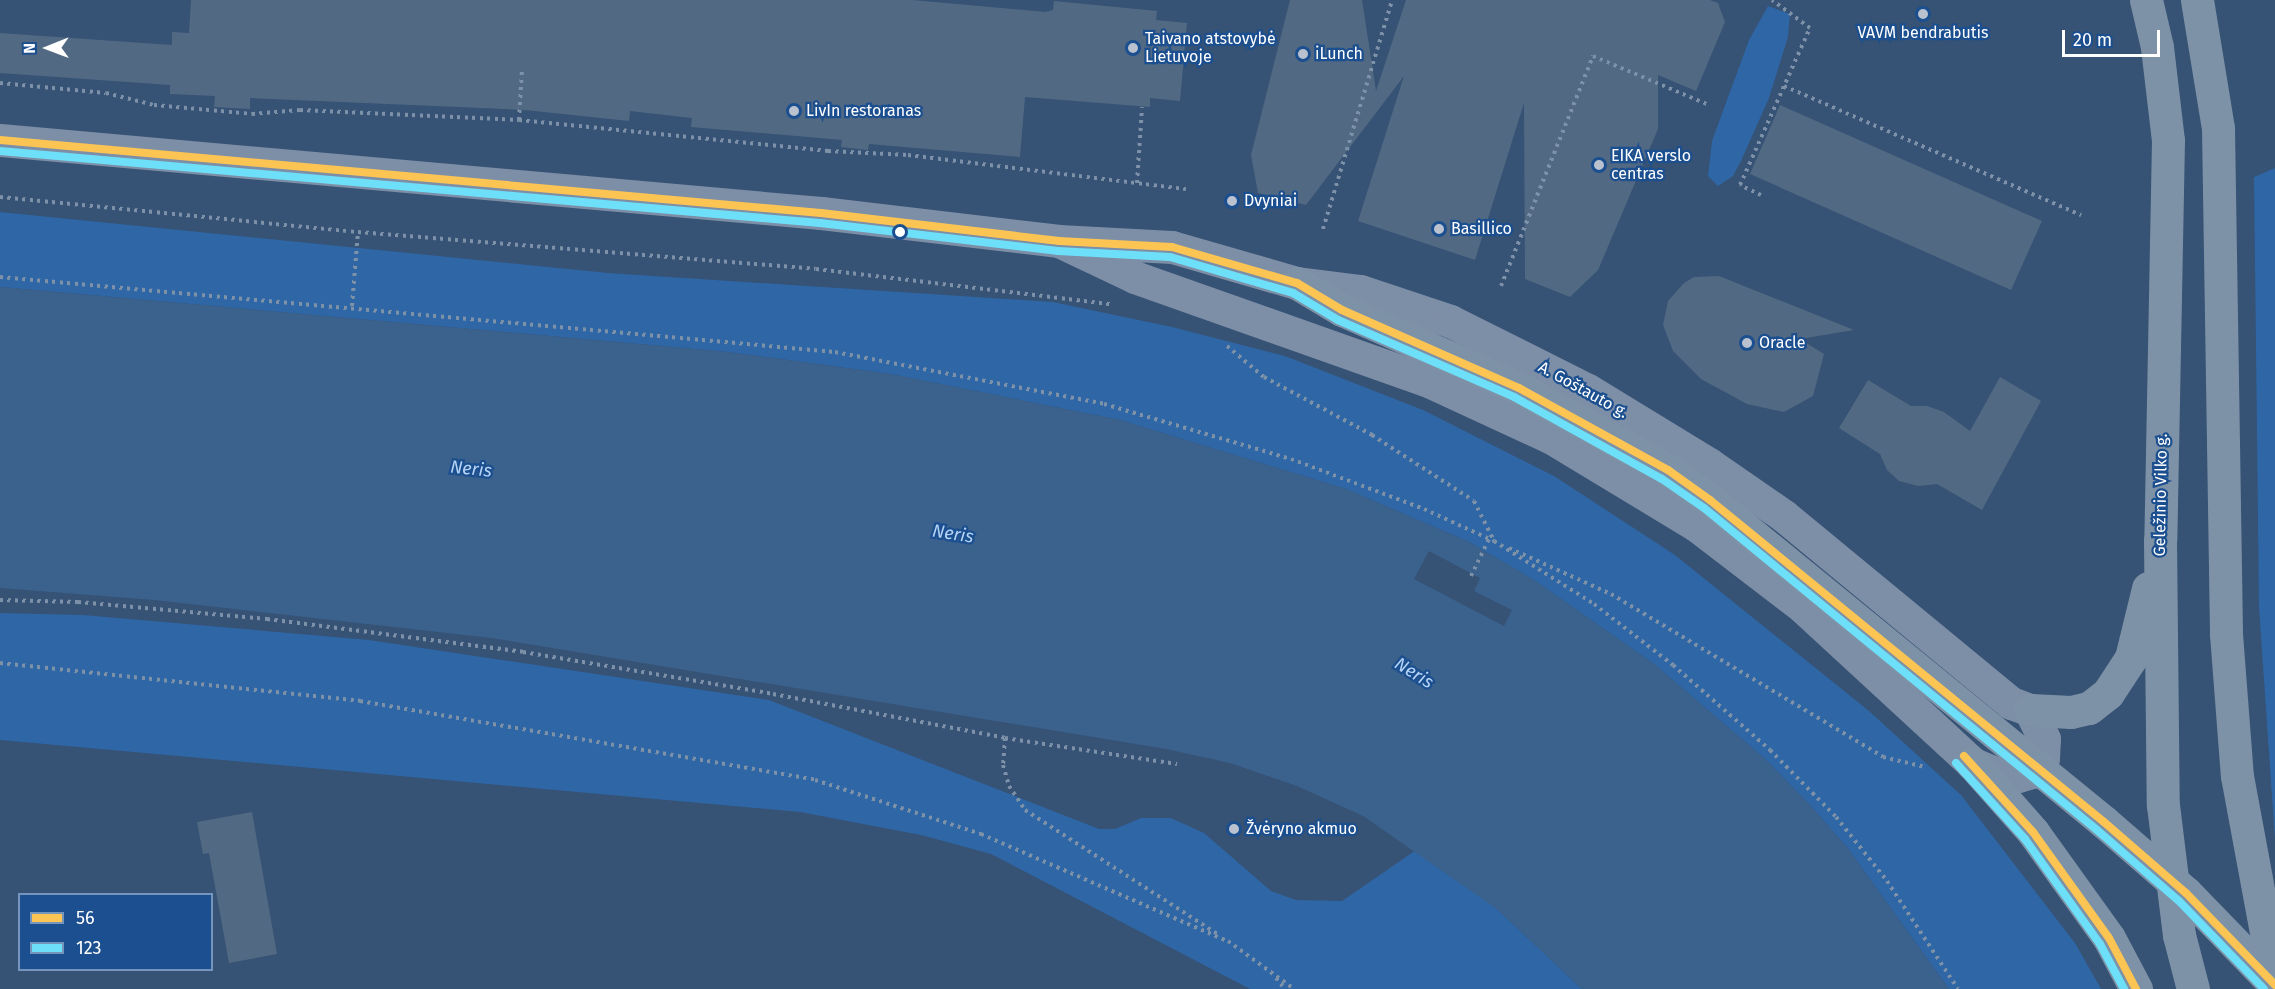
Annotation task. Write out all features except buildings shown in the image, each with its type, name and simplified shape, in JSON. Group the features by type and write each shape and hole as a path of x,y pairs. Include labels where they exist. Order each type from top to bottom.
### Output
{"highway":[{"name":"Geležinio Vilko g.","path":"2146,0 2157,47 2168,140 2160,540 2163,805 2179,935 2193,989"},
{"path":"2197,0 2218,128 2226,646 2237,776 2275,985"},
{"path":"1297,283 1341,310 1509,383 1668,470 1767,545 2186,893 2275,985"},
{"path":"2030,710 2071,712 2090,708 2108,693 2132,658 2160,540"},
{"path":"1972,763 2033,832 2109,938 2136,989"}],"main road":[{"name":"A. Goštauto g.","path":"0,140 821,213 1059,241 1172,247 1297,283 1360,291 1450,321 1588,390 1784,516 2011,703 2030,710 2044,739 2043,758 2032,772 2002,776 1972,763 1803,607 1696,525 1552,438 1431,382 1135,277 1059,241"}],"path":[{"path":"1323,230 1392,0"},
{"path":"1761,195 1740,185 1810,28 1772,0"},
{"path":"1501,286 1593,56 1709,105"},
{"path":"519,120 522,69"},
{"path":"0,83 106,93 154,105 252,114 300,110 519,120 908,155 1186,189"},
{"path":"1784,86 2081,215"},
{"path":"1137,183 1142,107"},
{"path":"0,197 358,232 816,269 1116,305"},
{"path":"352,306 358,232"},
{"path":"0,277 352,306 835,352 1001,382 1104,404 1291,459 1424,509 1611,594 1883,758 1935,769"},
{"path":"1223,343 1264,377 1372,435 1474,501 1491,540 1594,604 1673,665 1770,750 1836,817 1887,881 1958,989"},
{"path":"1471,576 1491,540"},
{"path":"0,600 78,602 267,619 523,652 773,693 1005,738 1177,764"},
{"path":"0,663 360,701 815,780 981,834 1229,942"},
{"path":"1005,738 1003,765 1010,786 1025,810 1229,942 1294,989"},
{"path":"1271,973 1285,989"}],"shaded area":[{"path":"1768,6 1790,14 1788,37 1769,98 1741,161 1733,176 1718,186 1708,176 1712,141 1749,40"},
{"path":"2275,168 2275,840 2259,607 2254,177"},
{"path":"0,212 608,273 1053,302 1172,327 1285,356 1423,410 1554,476 1675,555 1869,711 1961,795 2075,943 2101,989 1949,989 1846,846 1808,803 1764,758 1654,664 1534,580 1469,542 1346,489 1120,420 890,374 728,352 0,287"},
{"path":"0,613 83,615 369,640 769,700 1099,829 1115,829 1141,818 1171,818 1204,833 1271,891 1296,900 1342,901 1416,850 1497,909 1582,989 1250,989 991,854 921,835 800,812 0,740"}],"water":[{"name":"Neris","path":"0,287 728,352 890,374 1120,420 1346,489 1469,542 1534,580 1654,664 1764,758 1808,803 1846,846 1949,989 1582,989 1497,909 1363,816 1297,786 1230,763 1166,749 491,638 154,600 0,588"}],"pier":[{"path":"1429,551 1480,578 1474,591 1512,610 1504,626 1414,579"}],"transit line":[{"name":"56","path":"0,140 821,213 1059,241 1172,247 1297,283 1342,310 1519,388 1668,470 1710,500 2104,822 2186,893 2275,985"},
{"name":"123","path":"0,151 820,223 1058,251 1170,257 1293,293 1338,320 1514,397 1662,479 1704,508 2097,830 2179,901 2264,989"},
{"name":"56","path":"1964,756 2033,832 2109,938 2136,989"},
{"name":"123","path":"1956,763 2025,839 2100,944 2124,989"}],"place":[{"name":"VAVM bendrabutis","path":"1923,14"},
{"name":"Taivano atstovybė Lietuvoje","path":"1133,48"},
{"name":"iLunch","path":"1303,54"},
{"name":"LivIn restoranas","path":"794,111"},
{"name":"EIKA verslo centras","path":"1599,165"},
{"name":"Dvyniai","path":"1232,201"},
{"name":"Basillico","path":"1439,229"},
{"name":"Oracle","path":"1747,343"},
{"name":"Žvėryno akmuo","path":"1234,829"}]}
